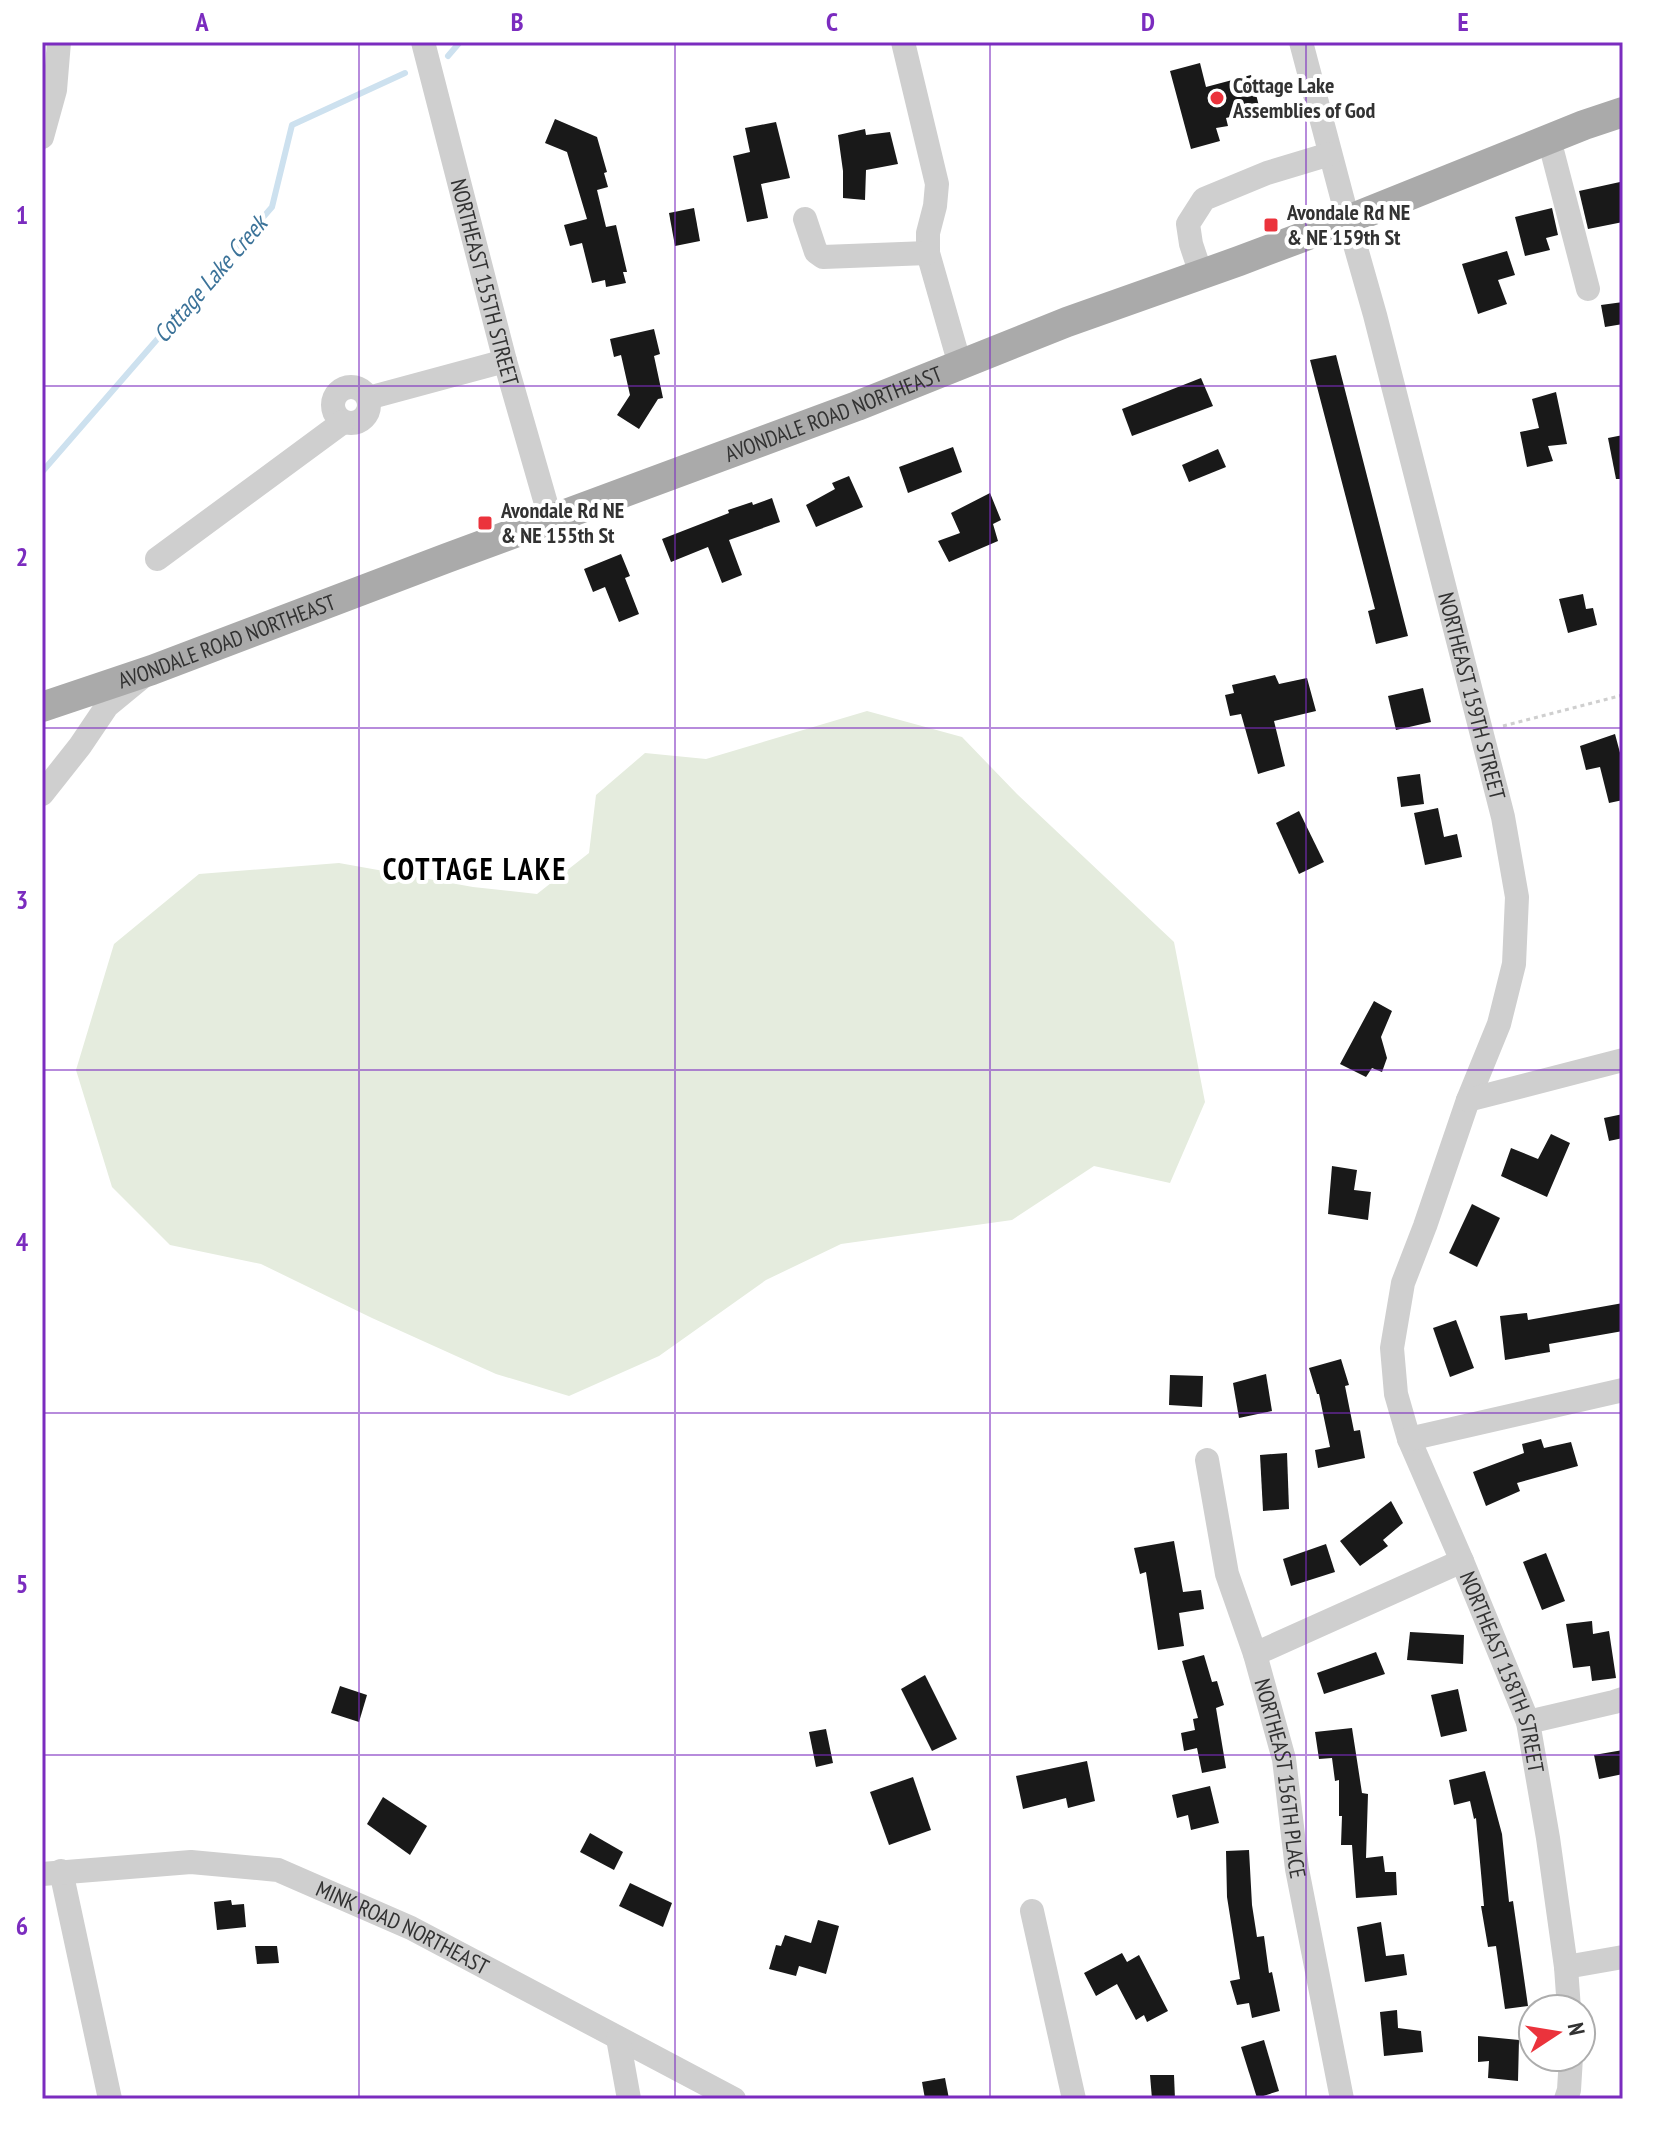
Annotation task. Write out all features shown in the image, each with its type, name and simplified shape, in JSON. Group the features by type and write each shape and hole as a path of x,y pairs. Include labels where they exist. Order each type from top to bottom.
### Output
{"main road":[{"name":"AVONDALE ROAD NORTHEAST","path":"42,707 152,670 857,406 1067,322 1348,220 1623,112"}],"street":[{"path":"42,137 55,90 59,42"},
{"name":"NORTHEAST 155TH STREET","path":"423,42 505,361 551,521"},
{"path":"903,42 937,184 928,233 928,253 960,365"},
{"name":"NORTHEAST 159TH STREET","path":"1301,42 1375,315 1503,817 1517,897 1514,964 1499,1024 1468,1100 1403,1283 1392,1348"},
{"path":"1549,139 1588,289"},
{"path":"1201,274 1188,224 1204,199 1267,173 1330,154"},
{"path":"805,219 816,252 823,257 928,253"},
{"path":"157,559 343,422 361,420 368,410 368,398 505,361"},
{"path":"42,794 107,706 152,670"},
{"path":"1468,1100 1623,1060"},
{"name":"NORTHEAST 158TH STREET","path":"1392,1348 1396,1394 1409,1439 1528,1722 1548,1838 1568,1993"},
{"path":"1409,1439 1623,1390"},
{"name":"NORTHEAST 156TH PLACE","path":"1207,1460 1227,1574 1255,1654 1284,1759 1297,1869 1342,2099"},
{"path":"1255,1654 1462,1561"},
{"path":"1528,1722 1623,1699"},
{"name":"MINK ROAD NORTHEAST","path":"52,1872 191,1862 278,1870 411,1928 734,2099"},
{"path":"52,1872 110,2099"},
{"path":"1032,1911 1074,2099"},
{"path":"1566,1967 1623,1957"},
{"path":"618,2038 629,2099"},
{"path":"1566,2099 1570,2073"}],"path":[{"path":"1481,735 1500,727 1623,695"}],"shaded area":[{"path":"867,711 962,737 1017,794 1174,942 1205,1102 1170,1183 1094,1166 1012,1220 841,1244 766,1280 659,1356 569,1396 496,1374 261,1264 170,1245 112,1187 76,1070 114,944 199,874 339,863 473,887 537,894 589,853 596,795 645,753 706,759"}],"building":[{"name":"Cottage Lake Assemblies of God","path":"1200,63 1206,87 1251,75 1260,110 1226,118 1228,126 1216,128 1220,141 1191,149 1170,71"},
{"path":"555,119 597,137 608,187 597,190 606,227 616,225 627,272 623,272 626,283 606,287 605,280 592,283 582,243 570,246 564,225 587,219 567,152 545,143"},
{"path":"776,122 790,178 761,184 768,218 747,222 733,156 750,152 745,128"},
{"path":"865,129 866,135 890,132 898,164 866,170 865,200 843,198 838,135"},
{"path":"1620,182 1623,222 1588,229 1579,191"},
{"path":"694,208 700,241 675,246 669,213"},
{"path":"1552,208 1558,235 1546,238 1550,250 1525,256 1515,217"},
{"path":"1507,251 1515,275 1498,280 1507,304 1478,314 1462,264"},
{"path":"1623,302 1623,324 1605,327 1601,305"},
{"path":"654,329 660,354 654,356 663,398 658,399 639,429 617,415 630,395 621,355 614,357 610,339"},
{"path":"1336,355 1408,636 1376,644 1368,611 1375,609 1310,360"},
{"path":"1201,378 1213,406 1132,436 1122,409"},
{"path":"1556,392 1567,444 1548,446 1553,461 1527,467 1520,432 1539,428 1532,399"},
{"path":"1623,435 1623,479 1616,479 1608,438"},
{"path":"953,447 962,472 908,493 899,467"},
{"path":"1218,449 1226,467 1189,482 1182,465"},
{"path":"849,476 863,507 816,527 806,505 835,489 832,483"},
{"path":"990,493 1001,520 993,524 998,541 949,562 938,541 960,533 951,513"},
{"path":"772,498 780,522 729,540 742,575 722,583 708,547 671,562 662,539 729,513 728,510"},
{"path":"621,554 630,576 625,578 639,614 619,622 605,587 593,592 584,569"},
{"path":"1583,594 1586,609 1593,608 1597,625 1568,633 1559,599"},
{"path":"1275,675 1279,684 1307,678 1316,711 1274,721 1285,766 1258,774 1241,714 1230,716 1225,695 1234,693 1232,685"},
{"path":"1423,688 1431,722 1396,730 1388,696"},
{"path":"1615,734 1623,764 1623,800 1609,803 1600,767 1586,770 1580,746"},
{"path":"1420,774 1424,804 1401,807 1397,777"},
{"path":"1438,808 1444,837 1457,834 1462,857 1425,865 1414,813"},
{"path":"1299,811 1324,862 1299,874 1276,823"},
{"path":"1374,1001 1392,1011 1381,1037 1387,1058 1382,1072 1372,1068 1366,1077 1340,1064"},
{"path":"1623,1114 1623,1138 1609,1141 1604,1118"},
{"path":"1551,1134 1570,1143 1547,1197 1501,1176 1511,1148 1538,1159"},
{"path":"1332,1166 1357,1170 1354,1190 1371,1192 1368,1220 1328,1214"},
{"path":"1472,1204 1500,1218 1477,1267 1449,1253"},
{"path":"1623,1303 1623,1331 1549,1344 1550,1352 1505,1360 1500,1316 1527,1313 1528,1320"},
{"path":"1456,1320 1474,1368 1450,1377 1433,1328"},
{"path":"1341,1359 1349,1385 1345,1386 1354,1431 1360,1430 1365,1458 1318,1468 1315,1450 1330,1447 1319,1394 1309,1368"},
{"path":"1266,1374 1272,1411 1239,1418 1233,1383"},
{"path":"1170,1375 1203,1376 1202,1407 1169,1405"},
{"path":"1541,1439 1544,1448 1571,1442 1578,1466 1517,1483 1520,1491 1486,1506 1473,1472 1524,1453 1522,1444"},
{"path":"1287,1453 1289,1509 1263,1511 1260,1455"},
{"path":"1391,1501 1403,1523 1383,1540 1388,1546 1360,1566 1340,1541"},
{"path":"1174,1541 1183,1592 1201,1590 1204,1609 1179,1613 1184,1646 1158,1650 1146,1572 1140,1574 1134,1548"},
{"path":"1326,1544 1335,1572 1291,1586 1283,1559"},
{"path":"1546,1553 1565,1601 1542,1610 1523,1562"},
{"path":"1592,1621 1593,1634 1609,1631 1616,1678 1592,1681 1590,1666 1573,1668 1566,1624"},
{"path":"1410,1632 1464,1635 1463,1664 1407,1660"},
{"path":"1376,1652 1385,1674 1324,1694 1317,1673"},
{"path":"1204,1655 1212,1682 1217,1681 1224,1705 1216,1708 1226,1768 1202,1773 1197,1748 1184,1751 1181,1733 1195,1730 1193,1719 1198,1718 1182,1661"},
{"path":"925,1675 957,1739 932,1751 901,1689"},
{"path":"340,1686 367,1695 359,1722 331,1713"},
{"path":"1458,1689 1467,1731 1441,1737 1431,1695"},
{"path":"1352,1728 1362,1793 1368,1794 1366,1858 1383,1856 1385,1872 1396,1872 1397,1895 1356,1898 1352,1845 1341,1845 1339,1780 1335,1781 1332,1758 1319,1759 1315,1732"},
{"path":"826,1729 833,1763 816,1767 809,1732"},
{"path":"1623,1750 1623,1774 1599,1779 1594,1755"},
{"path":"1087,1761 1095,1801 1068,1808 1066,1798 1023,1809 1016,1776"},
{"path":"1485,1771 1502,1834 1509,1902 1513,1901 1526,1993 1517,1993 1517,2007 1505,2009 1496,1946 1488,1947 1481,1906 1484,1906 1476,1818 1470,1801 1454,1805 1449,1780"},
{"path":"913,1777 931,1830 889,1845 870,1792"},
{"path":"1210,1786 1219,1823 1191,1830 1188,1815 1177,1818 1172,1795"},
{"path":"383,1797 427,1826 410,1855 367,1824"},
{"path":"590,1833 623,1852 614,1870 580,1852"},
{"path":"1249,1850 1257,1937 1264,1936 1269,1973 1272,1972 1280,2011 1252,2018 1249,2003 1237,2005 1230,1981 1240,1979 1227,1897 1226,1851"},
{"path":"630,1883 672,1903 663,1927 619,1906"},
{"path":"231,1900 232,1905 244,1904 246,1927 217,1930 214,1902"},
{"path":"818,1920 839,1926 826,1974 799,1966 796,1976 769,1969 776,1945 781,1946 785,1935 811,1943"},
{"path":"1381,1922 1386,1956 1404,1954 1407,1975 1365,1982 1357,1927"},
{"path":"255,1946 277,1946 279,1963 257,1964"},
{"path":"1122,1953 1127,1962 1139,1955 1168,2011 1147,2022 1144,2015 1136,2020 1117,1984 1096,1996 1084,1973"},
{"path":"1397,2010 1398,2028 1421,2031 1423,2052 1384,2056 1380,2012"},
{"path":"1478,2036 1517,2040 1518,2081 1488,2078 1489,2061 1478,2062"},
{"path":"1264,2040 1279,2091 1257,2098 1241,2047"},
{"path":"1150,2075 1174,2075 1175,2099 1152,2099"},
{"path":"945,2078 949,2099 925,2099 922,2082"}],"waterway":[{"name":"Cottage Lake Creek","path":"448,56 460,42"},
{"name":"Cottage Lake Creek","path":"42,472 272,207 292,125 405,73"}],"place":[{"name":"Cottage Lake Assemblies of God","path":"1217,98"},
{"name":"Avondale Rd NE & NE 159th St","path":"1271,225"},
{"name":"Avondale Rd NE & NE 155th St","path":"485,523"}],"district":[{"name":"COTTAGE LAKE","path":"475,868"}]}
